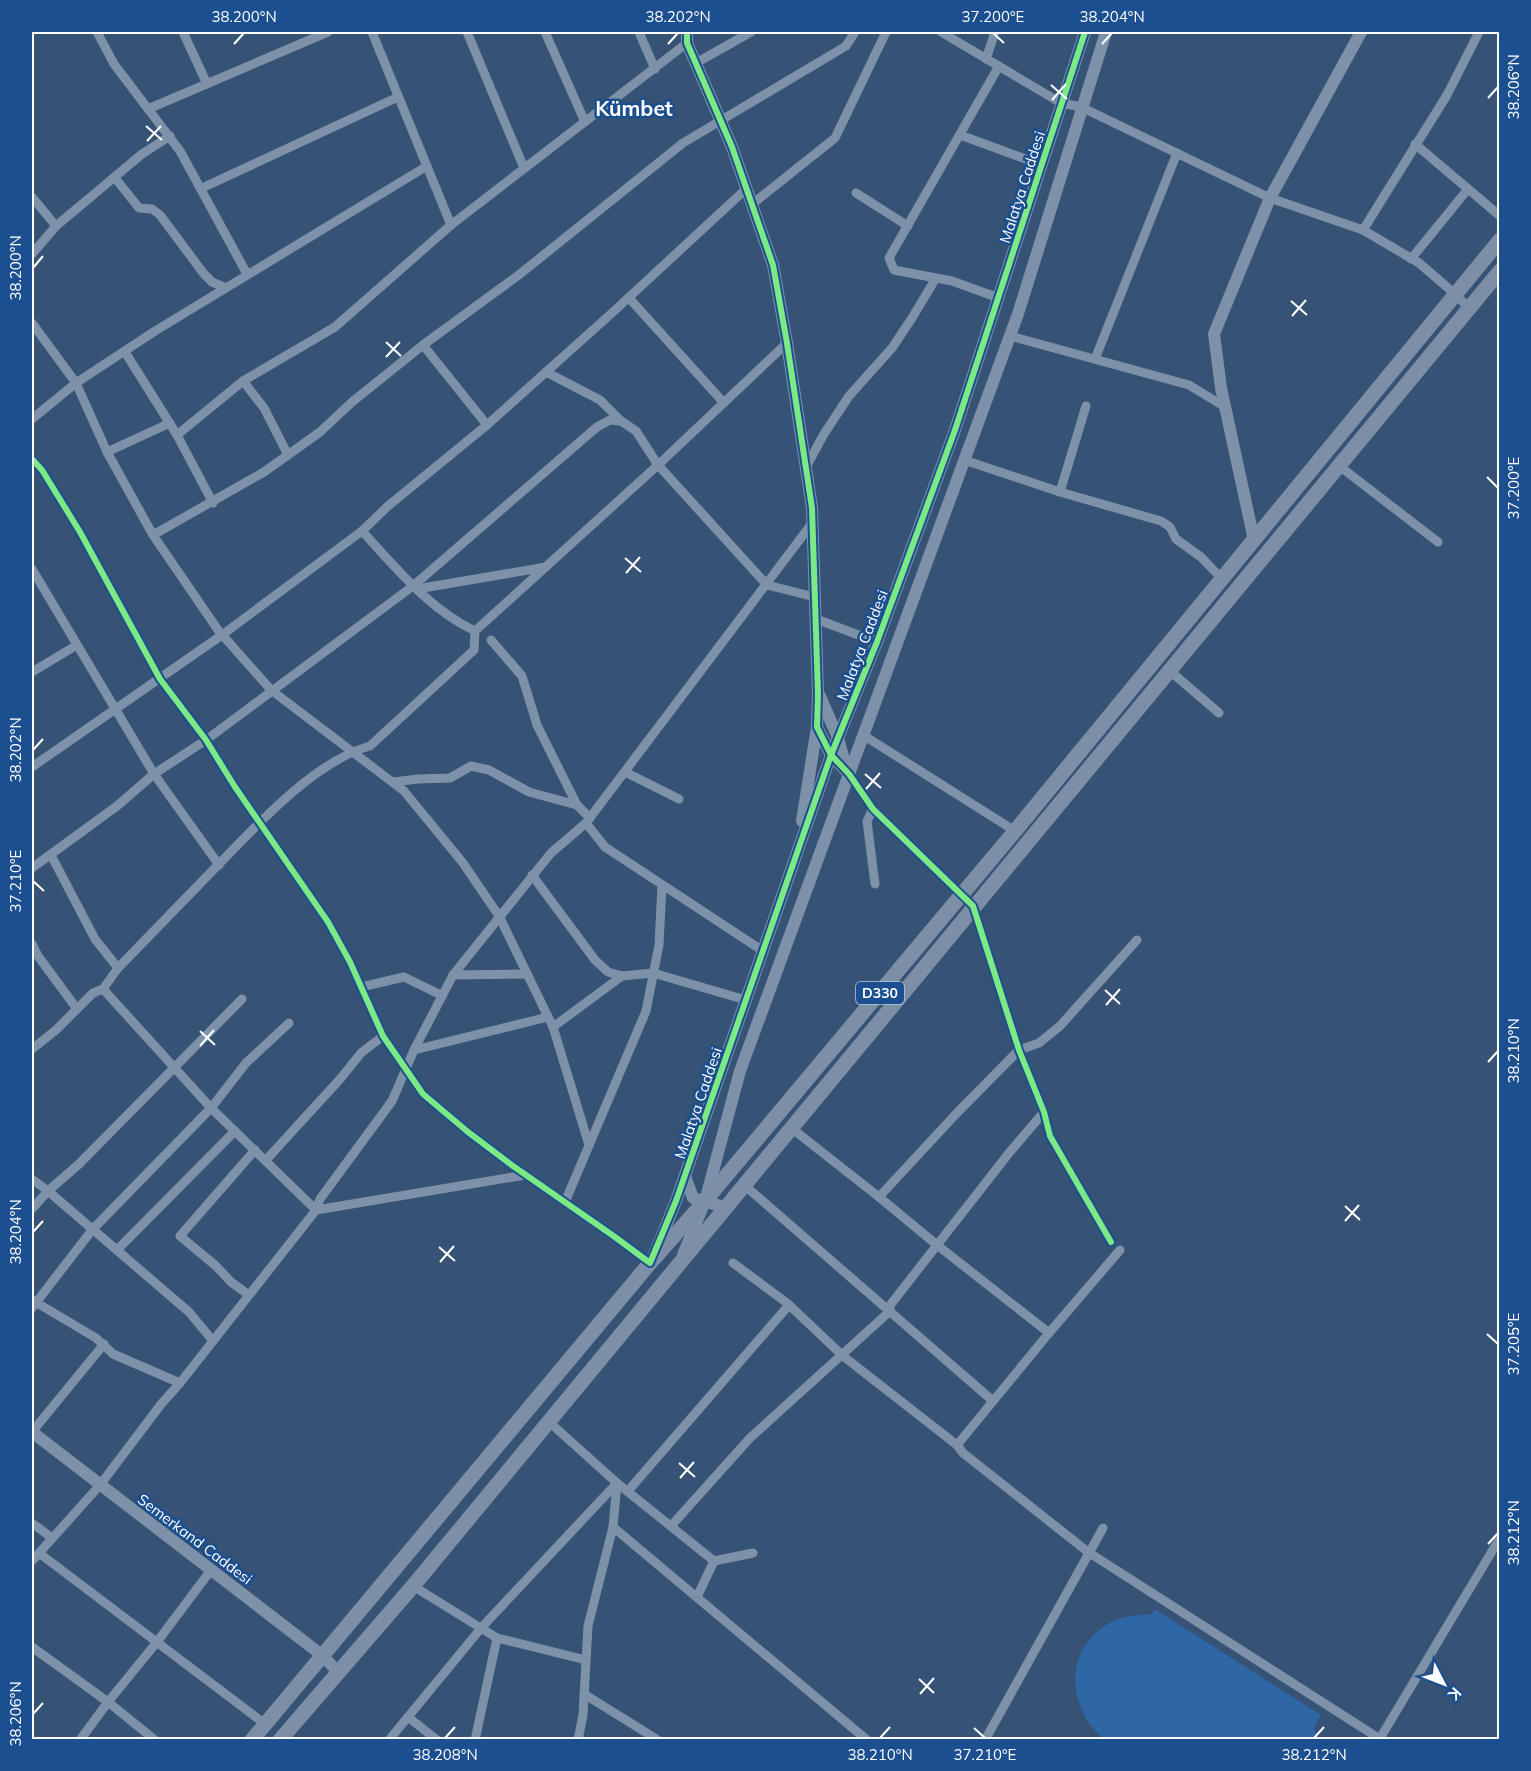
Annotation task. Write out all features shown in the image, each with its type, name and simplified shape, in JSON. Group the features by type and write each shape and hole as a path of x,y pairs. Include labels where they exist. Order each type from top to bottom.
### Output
{"main road":[{"name":"D330","path":"286,1738 790,1127 967,901 1016,831 1454,293 1500,240"},
{"name":"D330","path":"252,1740 650,1263 1170,671 1500,271"}],"street":[{"path":"97,32 114,64 170,136 202,188 248,274"},
{"path":"183,32 207,84"},
{"path":"148,109 328,32"},
{"path":"372,32 451,225"},
{"path":"467,32 524,168"},
{"path":"546,32 585,122"},
{"path":"639,32 655,69"},
{"path":"696,63 751,32"},
{"path":"153,535 213,503 288,455 320,432 352,402 423,345 520,274 683,144 846,46 855,32"},
{"path":"751,205 835,138 886,32"},
{"path":"941,32 1061,103 1081,107 1270,198 1363,230 1411,259 1468,307"},
{"path":"986,58 995,32"},
{"name":"Malatya Caddesi","path":"650,1263 685,1176 831,755 877,642 955,430 1085,32"},
{"path":"681,1259 705,1201 740,1071 1010,336 1106,32"},
{"path":"1254,540 1225,407 1214,334 1270,198 1361,32"},
{"path":"1363,230 1447,95 1479,32"},
{"path":"177,435 243,381 334,327 451,225 655,69 687,38 732,147 773,265 806,467 813,522 819,694 810,779 795,860"},
{"path":"999,66 889,258 894,270 936,278 999,298"},
{"path":"202,188 398,97"},
{"path":"960,135 1042,165"},
{"path":"32,254 56,226 142,154 170,136"},
{"path":"1415,144 1500,216"},
{"path":"1095,360 1176,153"},
{"path":"32,419 76,383 248,274 427,166"},
{"path":"115,178 139,208 152,209 160,214 204,274 212,282 226,288"},
{"path":"32,766 222,635 362,531 388,506 487,425 746,189"},
{"path":"1411,259 1468,189"},
{"path":"856,193 908,226"},
{"path":"32,197 56,226"},
{"path":"806,467 849,396 892,348 936,278"},
{"path":"629,298 724,403"},
{"path":"33,329 76,383 107,452 153,535 222,635 271,690 353,750 404,791 463,863 499,916 553,1027 589,1145"},
{"path":"1010,336 1189,385 1225,407"},
{"path":"32,1049 56,1030 93,993 103,989 118,968 259,822 326,766 353,750 370,746 474,650 475,631 658,465 787,343"},
{"path":"423,345 487,425"},
{"path":"125,352 177,435 213,503"},
{"path":"546,372 600,400 621,421 636,431 658,465 767,585 815,597"},
{"path":"243,381 264,408 288,455"},
{"path":"1060,492 1086,406"},
{"path":"32,868 117,806 154,774 206,740 271,690 415,588 597,427 610,420 621,421"},
{"path":"107,452 170,423"},
{"path":"32,459 42,470 80,531 160,679 206,740 235,787 328,922 383,1036 423,1094 468,1132 650,1263"},
{"path":"964,460 1060,492 1161,521 1170,527 1176,539 1201,557 1222,579"},
{"path":"1338,465 1438,542"},
{"path":"32,1561 100,1485 162,1403 316,1210 320,1198 392,1101 414,1050 453,975 551,853 588,820 813,522"},
{"path":"362,531 415,588 457,622 475,631"},
{"path":"415,588 546,567"},
{"path":"32,569 154,774 219,865"},
{"path":"816,619 877,642"},
{"path":"492,640 522,676 537,725 577,805 605,847 762,951"},
{"path":"33,668 77,645"},
{"path":"1170,671 1219,713"},
{"path":"819,694 838,738 849,774"},
{"path":"817,727 831,755 849,774 873,809 967,901 1019,1050 1044,1112 1050,1136 1112,1242"},
{"path":"863,735 1016,831"},
{"path":"393,782 450,778 471,766 489,770 529,792 577,805"},
{"path":"625,772 679,799"},
{"path":"873,809 867,821 875,884"},
{"path":"51,855 95,939 118,968"},
{"path":"532,875 595,960 608,972 622,976 653,973 746,1000"},
{"path":"565,1202 646,1011 658,945 662,885"},
{"path":"879,1197 1019,1050 1039,1042 1060,1026 1137,940"},
{"path":"32,944 38,956 77,1009"},
{"path":"453,975 527,974"},
{"path":"553,1027 622,976"},
{"path":"361,987 405,977 441,995"},
{"path":"103,989 211,1108 316,1210"},
{"path":"32,1209 242,999"},
{"path":"414,1050 548,1017"},
{"path":"180,1383 113,1354 104,1344 33,1304 92,1230 211,1108 246,1063 289,1023"},
{"path":"266,1161 361,1053 383,1036"},
{"path":"671,1526 750,1438 889,1312 891,1304 1044,1112"},
{"path":"790,1127 1049,1333"},
{"path":"117,1250 235,1131"},
{"path":"249,1295 231,1282 216,1266 180,1236 255,1150"},
{"path":"316,1210 525,1174"},
{"path":"685,1176 693,1197 724,1207"},
{"path":"32,1179 189,1312 213,1341"},
{"path":"743,1184 993,1401"},
{"path":"957,1445 1120,1250"},
{"path":"733,1263 789,1305 843,1356 1088,1552 1379,1739 1500,1538"},
{"path":"628,1491 789,1305"},
{"path":"32,1432 104,1344"},
{"path":"548,1421 617,1483 714,1561"},
{"name":"Semerkand Caddesi","path":"32,1432 323,1656 339,1673"},
{"path":"578,1740 584,1694 588,1626 613,1527 617,1483"},
{"path":"389,1740 482,1628 617,1483"},
{"path":"32,1523 52,1538"},
{"path":"613,1527 867,1740"},
{"path":"985,1740 1102,1528"},
{"path":"39,1553 265,1724"},
{"path":"714,1561 753,1553"},
{"path":"697,1597 714,1561"},
{"path":"80,1740 211,1570"},
{"path":"413,1586 497,1638 586,1660"},
{"path":"475,1740 497,1638"},
{"path":"32,1647 108,1702 155,1740"},
{"path":"584,1694 658,1740"},
{"path":"408,1717 437,1740"}],"shaded area":[{"path":"1155,1609 1321,1715 1314,1727 1317,1739 1104,1739 1083,1714 1078,1699 1075,1683 1081,1652 1090,1639 1109,1623 1127,1617 1152,1614"}],"cycle path":[{"path":"687,32 687,43 732,147 773,265 812,508 817,727 831,755 849,774 873,809 973,906 1019,1050 1044,1112 1050,1136 1111,1242"},
{"path":"32,459 42,470 80,532 160,679 206,740 235,787 328,922 350,962 383,1036 423,1094 513,1166 650,1263 676,1201 831,755 877,642 955,430 1085,32"}],"district":[{"name":"Kümbet","path":"634,108"}]}
